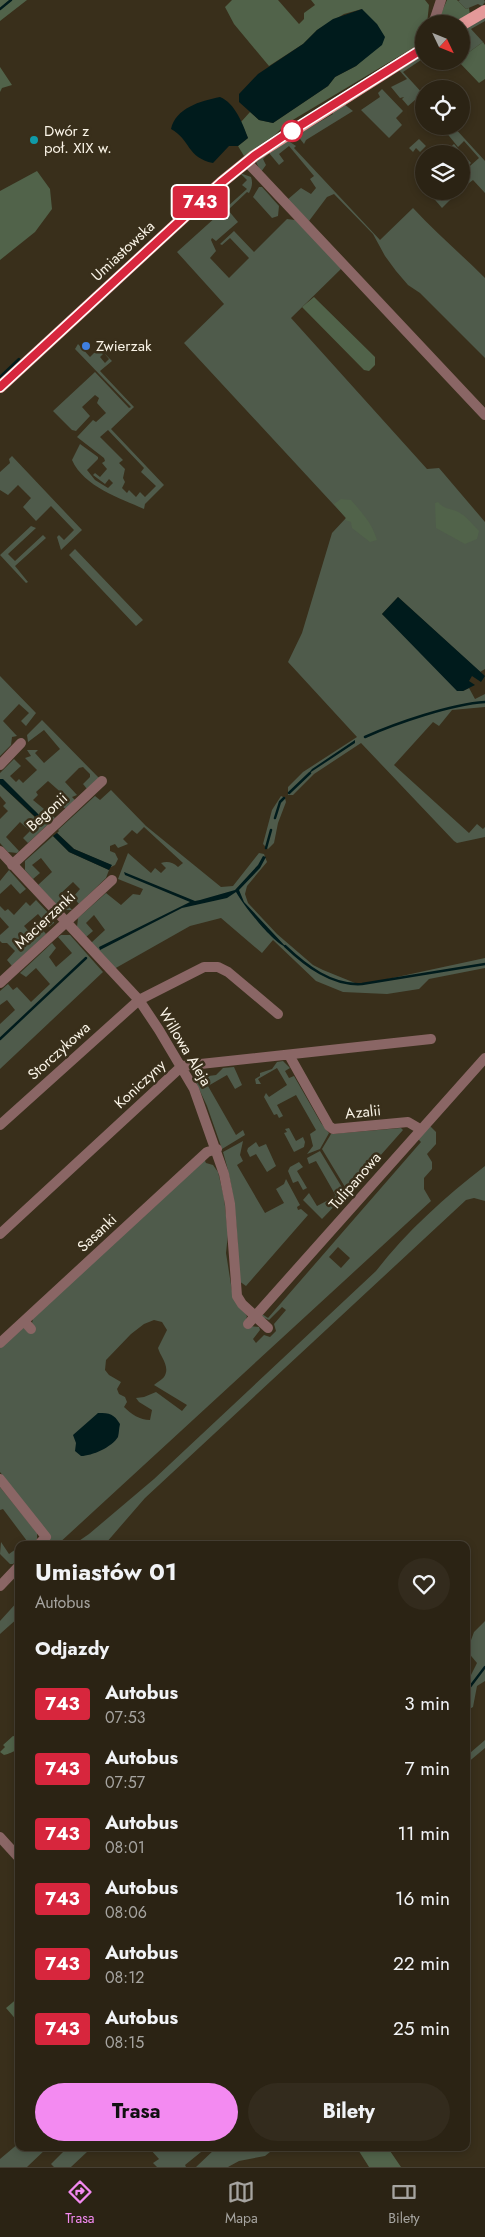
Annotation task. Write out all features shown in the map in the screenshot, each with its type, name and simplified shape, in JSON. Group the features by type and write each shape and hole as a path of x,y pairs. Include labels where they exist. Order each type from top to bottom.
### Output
{"main road":[{"path":"470,20 485,11"},
{"name":"Umiastowska","path":"0,387 246,162 320,112 415,54"}],"street":[{"path":"434,15 436,2"},
{"path":"246,162 485,414"},
{"path":"0,765 22,743"},
{"name":"Begonii","path":"12,865 102,781"},
{"name":"Willowa Aleja","path":"0,852 139,1000 182,1066 194,1089 217,1149 226,1181 230,1246 238,1296 252,1320 268,1328"},
{"name":"Macierzanki","path":"0,983 112,880"},
{"name":"Storczykowa","path":"0,1125 139,1000 204,967 218,967 228,972 278,1014"},
{"name":"Koniczyny","path":"0,1234 182,1066 431,1040"},
{"name":"Azalii","path":"289,1055 329,1126 334,1129 408,1122 420,1129"},
{"name":"Tulipanowa","path":"252,1320 485,1058"},
{"name":"Sasanki","path":"0,1343 206,1152 217,1149"},
{"path":"24,1321 32,1329"},
{"path":"0,1479 46,1537 42,1541"},
{"path":"0,1586 15,1570"},
{"path":"0,1837 15,1854"}],"green space":[{"path":"0,0 27,0 0,21"},
{"path":"232,0 278,0 299,24 304,19 304,13 315,5 311,0 425,0 429,5 428,15 415,15 415,46 413,48 286,124 275,135 244,156 238,146 248,138 241,122 250,112 259,120 273,123 328,86 335,77 356,66 367,56 362,9 344,14 317,30 303,44 269,66 234,24 225,7"},
{"path":"447,0 457,0 466,9 469,8 470,15 440,15"},
{"path":"484,0 485,2 482,6 478,4 466,9 458,1"},
{"path":"485,17 485,21 471,29 483,42 470,51 470,26"},
{"path":"483,42 485,45 485,79 479,83 467,70 470,70 470,51"},
{"path":"415,59 415,64 403,72 415,85 415,100 408,106 402,99 404,97 400,98 391,87 407,79 399,70"},
{"path":"0,67 12,85 2,88 0,92"},
{"path":"382,89 403,111 396,118 402,125 389,138 361,110 380,97 378,93"},
{"path":"344,104 353,111 306,140 304,144 297,135 333,114 332,112"},
{"path":"448,135 461,135 485,161 485,193 473,180 470,182 470,166 479,158 470,148 470,145 464,141 460,145 456,145"},
{"path":"419,139 425,145 415,145 413,152 409,148"},
{"path":"287,140 296,146 294,148 380,240 413,208 485,278 485,358 420,293 408,285 385,256 373,234 334,194 327,197 309,221 287,200 301,188 311,194 316,188 310,179 314,176 289,146 279,154 284,161 279,165 269,153 263,159 266,165 261,172 256,162"},
{"path":"37,171 50,189 52,209 35,232 0,260 0,191"},
{"path":"240,173 251,177 251,189 249,193 247,192 228,210 238,222 216,241 212,238 211,240 216,251 210,258 229,278 249,258 230,238 222,245 220,244 234,231 254,252 287,219 295,220 343,267 291,318 427,469 439,468 485,522 485,669 480,672 398,597 382,614 463,691 469,688 475,699 485,694 485,707 452,710 439,726 433,722 394,765 469,833 477,824 483,829 485,827 485,837 457,843 454,841 361,743 314,774 293,795 288,795 288,787 303,772 357,737 288,662 302,633 332,533 346,518 184,343 224,304 177,252 247,189 242,185 247,180"},
{"path":"259,187 262,187 279,206 278,216 272,218 253,197"},
{"path":"435,200 450,200 442,208"},
{"path":"314,297 375,357 375,365 369,371 364,370 302,307"},
{"path":"78,344 90,357 98,349 103,354 100,357 105,363 109,359 104,353 112,361 100,371 134,407 111,429 164,485 145,504 144,509 114,496 85,478 72,460 80,444 98,457 87,470 95,480 108,488 113,483 109,479 105,484 93,475 95,473 100,477 107,469 102,463 105,461 104,458 77,437 93,420 96,422 106,413 97,403 99,398 95,395 82,407 90,416 76,431 72,430 53,411 95,372 129,408 131,407 75,349","holes":["108,430 144,468 141,472 156,486 145,497 140,492 136,497 129,490 127,493 122,488 125,482 123,478 125,469 119,463 123,460 100,437"]},
{"path":"12,456 82,530 61,550 57,537 59,535 64,540 74,530 51,506 36,521 23,507 31,498 18,485 8,495 0,490 0,472 10,463 9,459"},
{"path":"341,499 351,500 369,523 377,540 370,542 352,528 351,522 345,520 346,518 334,504"},
{"path":"438,502 444,507 460,513 469,520 479,531 477,539 465,544 436,528 435,503"},
{"path":"31,526 36,528 8,554 15,561 43,535 46,538 15,566 28,582 26,583 0,555"},
{"path":"75,549 143,620 136,626 69,555"},
{"path":"0,676 36,713 26,726 21,721 29,713 19,704 3,721 17,736 12,737 11,745 0,756"},
{"path":"42,720 99,778 87,789 83,784 90,777 90,774 83,767 79,768 65,782 77,795 72,797 75,800 66,809 63,807 60,810 55,806 65,796 48,781 36,792 38,795 33,800 55,818 28,843 23,838 30,831 20,822 6,837 19,851 17,853 8,852 0,843 0,819 8,811 3,806 6,803 0,796 0,784 42,824 37,813 0,779 0,773 14,759 21,766 10,776 16,782 19,779 23,783 37,770 25,758 31,756 27,750 38,750 35,753 44,763 60,749 44,730 28,742 27,735"},
{"path":"111,790 146,826 221,887 233,886 259,853 264,854 267,862 247,886 245,894 248,903 277,934 313,965 323,970 360,985 485,958 485,968 429,979 419,989 387,994 343,992 316,981 273,940 262,953 221,918 190,926 114,969 91,943 105,930 94,915 86,923 93,931 86,937 77,927 78,918 106,893 121,905 133,894 140,895 143,889 118,879 128,853 151,873 155,868 161,873 166,868 161,863 170,862 178,867 183,863 144,827 137,834 132,830 123,839 128,844 118,848 115,844 110,846 110,851 115,853 118,859 115,865 111,867 111,865 74,849 57,833 95,796 100,800"},
{"path":"281,796 285,798 286,802 278,823 274,843 268,849 263,844 272,810"},
{"path":"53,836 69,852 109,870 106,878 79,904 73,897 80,889 73,882 59,895 72,910 61,910 38,885 52,872 41,858 32,865 40,873 33,879 25,870 25,861"},
{"path":"9,870 26,889 20,894 11,884 0,894 0,881"},
{"path":"36,900 54,919 54,923 49,927 38,914 24,926 32,935 40,927 46,934 12,966 7,960 15,951 7,943 0,941 0,935 9,927 0,917 0,906 5,911 8,909 14,915 26,902 30,906"},
{"path":"70,935 103,972 0,1069 0,1024 15,1010 7,1000 0,1005 0,991 8,984 13,990 17,987 31,1002 50,984 36,968 26,977 20,973 52,943 56,948 49,957 56,967 72,953 58,937"},
{"path":"283,1061 290,1068 285,1071 289,1078 294,1076 321,1123 329,1133 320,1149 307,1154 313,1146 310,1134 316,1130 296,1095 277,1105 283,1116 279,1118 277,1114 274,1115 264,1097 266,1093 269,1097 287,1085 277,1068 258,1079 261,1084 256,1084 255,1079 260,1076 260,1073 272,1069 277,1062"},
{"path":"234,1067 242,1085 235,1089 227,1075 208,1086 236,1135 243,1130 245,1135 222,1149 207,1106 194,1078 216,1075 223,1068"},
{"path":"428,1124 436,1132 436,1144 427,1154 432,1162 432,1169 424,1178 424,1189 431,1201 61,1541 51,1541 49,1539 51,1537 0,1472 0,1348 23,1328 31,1329 33,1318 204,1159 206,1163 213,1165 218,1172 224,1197 228,1234 226,1253 232,1291 247,1316 246,1320 250,1326 259,1327 260,1330 253,1339 256,1343 264,1335 270,1337 276,1331 274,1324 286,1310 282,1307 269,1320 262,1317 262,1314 268,1318 421,1142 417,1138","holes":["338,1247 350,1258 341,1268 329,1257","154,1320 162,1322 167,1330 158,1348 166,1366 166,1373 154,1385 187,1405 182,1411 156,1392 136,1398 152,1410 150,1420 143,1419 124,1407 127,1402 117,1389 121,1382 109,1375 105,1370 106,1360 131,1334 144,1324"]},
{"path":"289,1128 296,1141 303,1137 305,1142 304,1147 294,1152 284,1133 287,1132 285,1129"},
{"path":"401,1128 403,1130 348,1192 322,1149 331,1134"},
{"path":"243,1141 240,1155 243,1161 237,1165 265,1213 284,1203 276,1189 284,1184 286,1179 300,1205 297,1207 298,1210 301,1209 308,1215 246,1286 239,1281 234,1200 223,1152"},
{"path":"256,1142 259,1147 266,1144 276,1166 267,1172 256,1154 250,1157 247,1151"},
{"path":"320,1151 346,1194 322,1219 303,1200 309,1193 317,1206 336,1196 316,1161 309,1164 307,1158"},
{"path":"299,1162 303,1167 297,1171 307,1188 303,1190 298,1181 293,1183 288,1171 290,1167"},
{"path":"485,1166 485,1201 474,1198 466,1200 145,1498 108,1541 79,1541 154,1479 376,1271 400,1242 455,1190"},
{"path":"0,1487 37,1533 37,1539 35,1541 27,1541 3,1509 0,1510"},
{"path":"1,1542 9,1554 15,1550 15,1562 10,1564 0,1554"},
{"path":"15,1604 15,1621 0,1634 0,1621"},
{"path":"485,1621 485,1681 477,1686 473,1707 470,1709 470,1677 477,1663 470,1655 470,1643 474,1632"},
{"path":"15,1736 14,1751 4,1755 0,1752 5,1747 3,1745"},
{"path":"485,1740 485,1748 470,1761 470,1753"},
{"path":"15,2000 15,2018 6,2008"},
{"path":"15,2146 15,2151 44,2151 27,2167 0,2167 0,2159"},
{"path":"64,2151 88,2151 71,2167 54,2167 51,2164"},
{"path":"152,2151 202,2151 185,2165 186,2167 157,2167 153,2163 159,2159"},
{"path":"213,2151 271,2151 265,2156 239,2161 228,2167 196,2167"},
{"path":"359,2151 390,2151 401,2167 369,2167"}],"water":[{"path":"362,9 377,24 385,37 382,45 356,66 335,77 328,86 273,123 259,120 239,102 239,94 258,74 303,44 317,30 333,19"},
{"path":"220,97 234,109 241,120 248,138 238,146 229,146 213,163 205,161 193,153 182,138 171,129 183,111 197,103"},
{"path":"398,597 485,676 481,682 472,676 469,681 475,685 463,691 457,691 382,614"},
{"path":"355,740 355,743 308,774 312,769"},
{"path":"0,779 3,779 40,816 45,822 44,825 0,784"},
{"path":"57,833 74,849 112,865 109,870 69,852 53,836"},
{"path":"263,856 266,857 260,868 239,890 244,902 286,947 267,932 236,892 227,898 182,908 100,950 99,947 190,902 125,875 124,872 195,901 235,890 258,865"},
{"path":"98,1413 109,1414 116,1418 120,1424 118,1437 101,1450 81,1456 75,1451 76,1443 73,1435"}],"waterway":[{"path":"0,9 11,0"},
{"path":"0,377 19,359"},
{"path":"365,737 424,715 457,706 485,702"},
{"path":"289,793 310,773"},
{"path":"275,818 280,802 284,798"},
{"path":"266,848 271,830"},
{"path":"285,946 320,973 340,982 351,984 362,984 485,964"},
{"path":"0,1039 86,958"},
{"path":"470,1687 485,1667"}],"bus line":[{"name":"743","path":"0,387 222,182 254,156 345,96 415,54"}],"place":[{"name":"Dwór z poł. XIX w.","path":"34,140"},
{"name":"Zwierzak","path":"86,346"}]}
